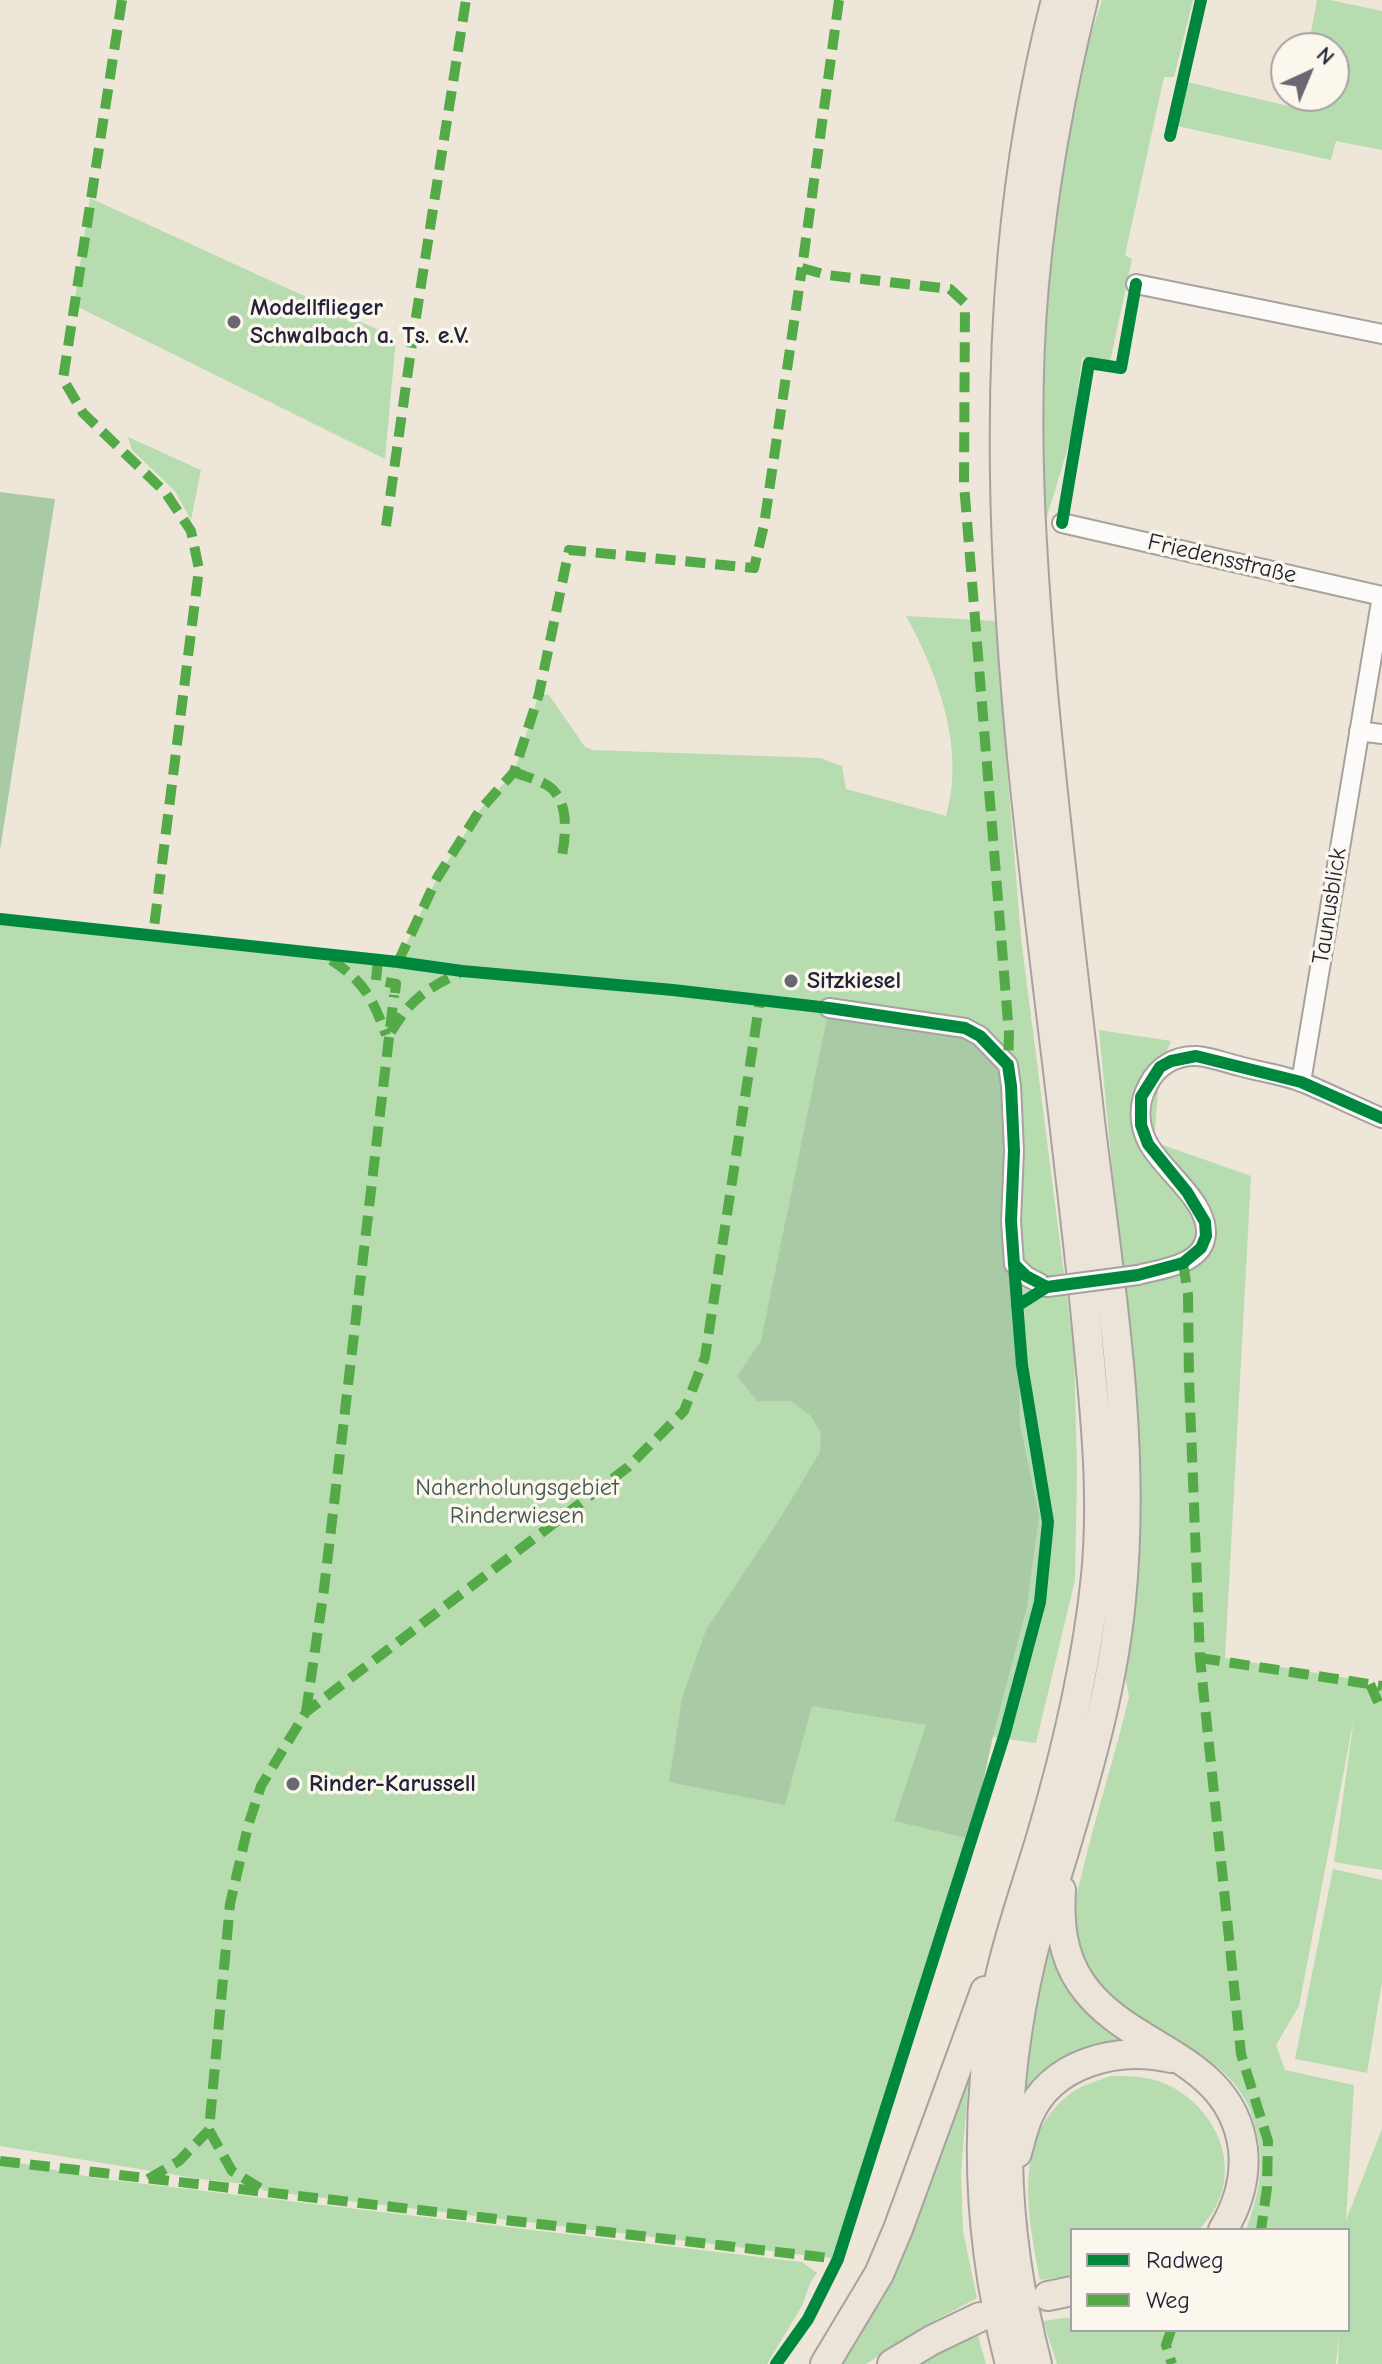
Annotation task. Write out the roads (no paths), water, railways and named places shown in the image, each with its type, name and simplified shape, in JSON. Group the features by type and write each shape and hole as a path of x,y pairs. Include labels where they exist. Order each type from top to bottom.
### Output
{"highway":[{"path":"1010,2364 994,2296 981,2191 981,2140 990,2036 996,1994 1061,1767 1083,1675 1096,1573 1099,1518 1099,1466 1087,1327 1014,654 1003,475 1005,353 1012,235 1034,96 1056,0"},
{"path":"1037,2364 1019,2289 1007,2187 1008,2116 1015,2042 1032,1955 1099,1729 1122,1598 1126,1516 1123,1406 1052,788 1037,621 1029,472 1031,342 1039,236 1051,147 1083,0"},
{"path":"1064,1851 1060,1910 1068,1960 1082,1984 1099,2005 1208,2079 1234,2116 1242,2146 1243,2176 1241,2191 1224,2228"},
{"path":"825,2364 879,2274 894,2240 951,2078 1016,1917"},
{"path":"1007,2187 1028,2116 1041,2096 1058,2079 1084,2064 1111,2055 1136,2053 1184,2061"},
{"path":"892,2364 980,2317"}],"street":[{"path":"1136,284 1382,334"},
{"name":"Friedensstraße","path":"1062,523 1382,596"},
{"name":"Taunusblick","path":"1301,1082 1382,596"},
{"path":"1359,731 1382,734"},
{"path":"829,1008 958,1025 980,1036 1008,1065 1014,1138 1011,1221 1014,1264 1026,1276 1047,1287 1138,1275 1183,1263 1201,1248 1206,1236 1205,1222 1187,1192 1148,1144 1141,1125 1141,1097 1160,1067 1171,1061 1196,1056 1301,1082 1382,1118"}],"place":[{"name":"Modellflieger Schwalbach a. Ts. e.V.","path":"234,322"},
{"name":"Sitzkiesel","path":"791,981"},
{"name":"Rinder-Karussell","path":"293,1784"}],"park label":[{"name":"Naherholungsgebiet Rinderwiesen","path":"517,1502"}]}
